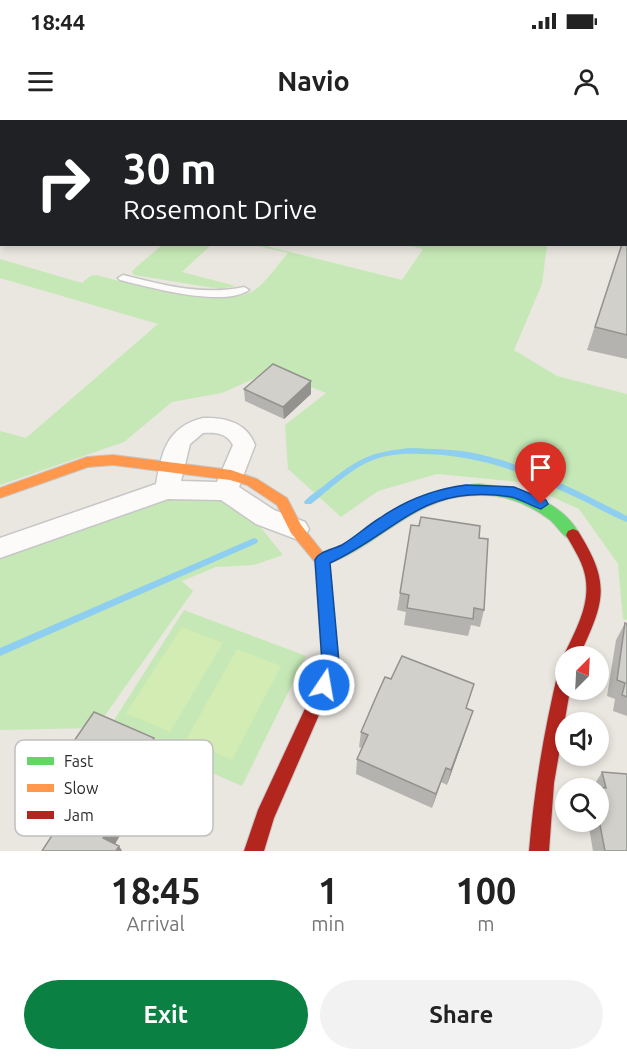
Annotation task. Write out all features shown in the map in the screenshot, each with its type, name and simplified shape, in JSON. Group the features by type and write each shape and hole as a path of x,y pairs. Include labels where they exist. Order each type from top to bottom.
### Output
{"street":[{"path":"169,479 180,441 189,430 199,426 225,427 235,431 243,438 244,445 228,483"},
{"path":"0,493 87,462 113,460 196,489 228,483"},
{"path":"0,548 169,479"},
{"path":"228,483 237,497 265,517 296,529 322,560 330,662 324,685 265,817 254,851"},
{"path":"322,560 347,549 412,506 441,494 466,490 514,492 551,510 568,525 594,570 595,592 576,646"},
{"path":"539,851 541,807 551,738 560,700"}],"lane":[{"path":"123,278 164,287 222,294 244,290"}],"green space":[{"path":"161,246 210,246 182,272 236,286 220,289 134,275 132,272"},
{"path":"258,246 266,246 402,280 423,249 410,246 547,246 542,284 514,350 557,376 627,394 627,620 623,619 618,564 579,509 519,482 437,474 378,491 341,517 288,469 285,425 326,393 271,371 222,393 172,402 124,442 0,485 0,431 26,438 158,324 0,278 0,259 82,283 90,276 97,275 176,294 220,298 239,296 253,291 267,279 288,253"},
{"path":"178,496 217,496 249,513 283,555 254,565 216,567 182,581 193,591 96,728 0,730 0,553 152,501"},
{"path":"184,610 306,656 242,786 213,773 213,740 137,740 109,728"},
{"path":"182,627 223,643 170,732 126,713"},
{"path":"237,649 281,666 232,760 213,752 213,740 186,740"}],"building":[{"path":"621,246 627,246 627,335 595,327"},
{"path":"273,364 311,381 283,407 244,389"},
{"path":"421,517 480,526 479,538 488,539 484,610 474,608 473,619 407,608 409,595 400,593 411,525 419,526"},
{"path":"625,623 627,624 627,697 622,695 625,683 617,680"},
{"path":"402,656 474,684 466,708 473,711 451,770 446,768 436,794 357,759 368,735 361,732 376,697 385,677 391,679"},
{"path":"94,712 154,738 153,740 75,740"},
{"path":"602,772 627,774 627,851 605,851 601,832 609,832 609,778 604,778"},
{"path":"52,836 104,836 103,838 119,846 116,851 42,851"}],"waterway":[{"path":"308,502 348,470 368,459 400,452 441,451 469,455 523,471 550,481 627,519"},
{"path":"0,652 254,541"}],"traffic: fast":[{"path":"322,560 356,544 416,504 458,491 479,489 501,491 522,497 541,506 573,535"}],"traffic: slow":[{"path":"0,493 87,462 113,460 231,475 252,482 282,502 296,529 322,560 330,662 328,668"}],"traffic: jam":[{"path":"573,535 591,568 594,582 591,609 576,646"},
{"path":"254,851 265,817 324,685 328,668"},
{"path":"539,851 548,761 560,700"}],"route":[{"path":"324,685 330,662 322,560 347,549 412,506 441,494 466,490 494,490 514,492 541,504"}]}
